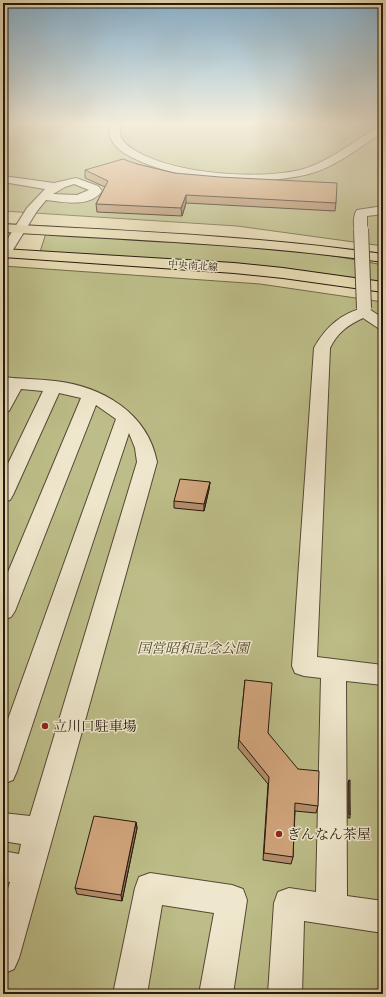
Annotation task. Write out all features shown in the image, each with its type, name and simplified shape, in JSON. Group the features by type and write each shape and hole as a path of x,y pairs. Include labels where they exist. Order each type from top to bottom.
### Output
{"main road":[{"path":"3,228 320,248 383,258"},
{"name":"中央南北線","path":"4,257 234,268 283,273 383,287"}],"street":[{"path":"177,170 252,177 286,176 310,172 315,170"},
{"path":"3,179 16,182 57,186"},
{"path":"4,257 20,229 43,196 57,186 75,181 94,188 96,191 84,198 72,199 43,196"},
{"path":"383,210 361,213 364,310 383,325"},
{"path":"364,310 334,328 326,338 320,356 304,666 383,675"},
{"path":"3,406 9,383 54,386 78,390 91,395 109,404 125,417 139,433 145,446 147,462 39,832 16,868 3,958"},
{"path":"3,494 54,386"},
{"path":"3,611 91,395"},
{"path":"3,771 125,417"},
{"path":"331,909 334,670"},
{"path":"3,827 39,832"},
{"path":"130,994 150,888 232,900 216,994"},
{"path":"285,994 289,903 383,917"}],"green space":[{"path":"3,170 383,170 383,246 237,226 3,211"},
{"path":"46,233 215,243 299,251 341,257 383,265 383,283 40,252"},
{"name":"国営昭和記念公園","path":"3,266 260,284 383,302 383,994 3,994"}],"building":[{"path":"85,170 160,170 174,173 220,177 337,183 336,203 186,195 181,208 96,204 108,181"},
{"path":"180,479 210,482 204,504 174,501"},
{"path":"245,680 272,683 268,733 298,769 319,771 318,806 295,803 293,857 264,853 269,777 239,740"},
{"path":"350,780 350,815 349,814"},
{"path":"94,816 136,822 121,895 75,888"}],"place":[{"name":"立川口駐車場","path":"45,726"},
{"name":"ぎんなん茶屋","path":"279,834"}]}
